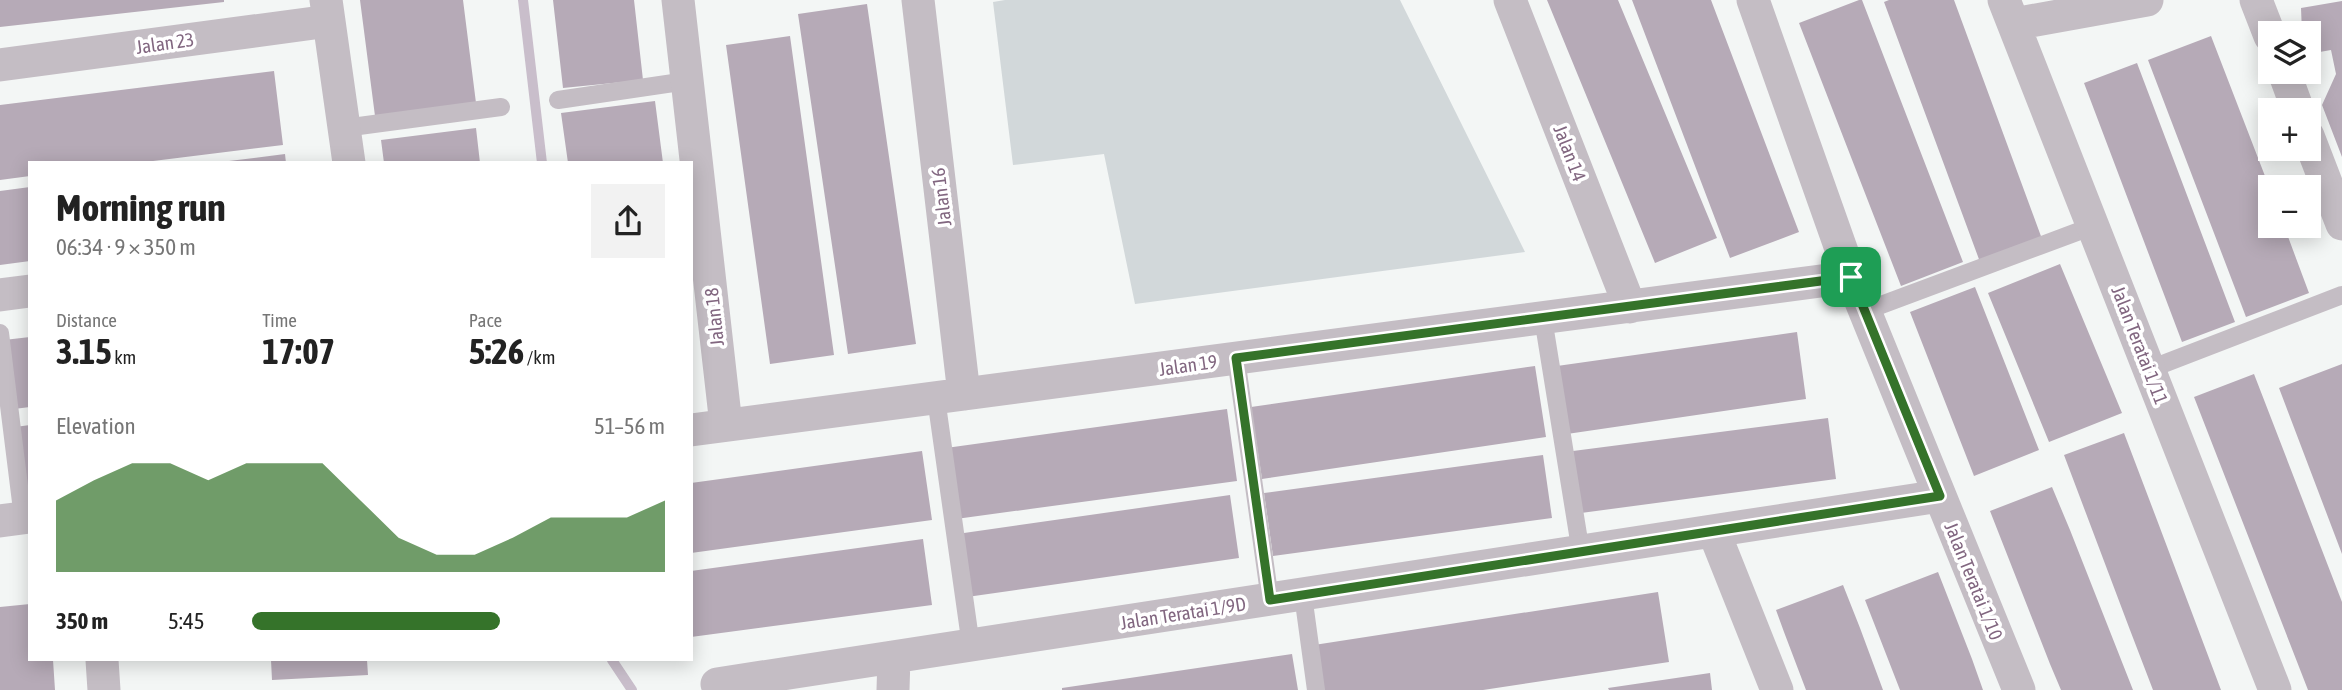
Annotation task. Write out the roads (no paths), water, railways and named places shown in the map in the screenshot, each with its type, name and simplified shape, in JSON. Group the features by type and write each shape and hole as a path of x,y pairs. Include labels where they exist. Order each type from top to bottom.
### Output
{"street":[{"name":"Jalan 18","path":"678,0 726,425"},
{"name":"Jalan 16","path":"918,0 950,396"},
{"name":"Jalan 14","path":"1510,0 1630,307"},
{"name":"Jalan Teratai 1/10","path":"1753,0 1851,277 2019,690"},
{"path":"2009,12 2147,0"},
{"path":"2256,0 2264,21"},
{"path":"328,10 349,161"},
{"name":"Jalan 23","path":"0,65 328,10"},
{"name":"Jalan Teratai 1/11","path":"2009,12 2275,690"},
{"path":"2318,161 2342,224"},
{"name":"Jalan 19","path":"693,430 1851,277"},
{"path":"0,295 28,291"},
{"name":"Jalan Teratai 1/9D","path":"718,684 1940,496"},
{"path":"1714,532 1777,690"},
{"path":"893,690 894,657"},
{"path":"102,661 104,690"}],"lane":[{"path":"558,100 687,81"},
{"path":"344,128 501,107"},
{"path":"1865,311 2093,226"},
{"path":"2150,369 2342,295"},
{"path":"1543,318 1581,552"},
{"path":"0,333 18,519"},
{"path":"1236,358 1270,600"},
{"path":"950,396 971,646"},
{"path":"1303,595 1316,690"}],"waterway":[{"path":"523,0 542,161"},
{"path":"613,661 632,690"}]}
